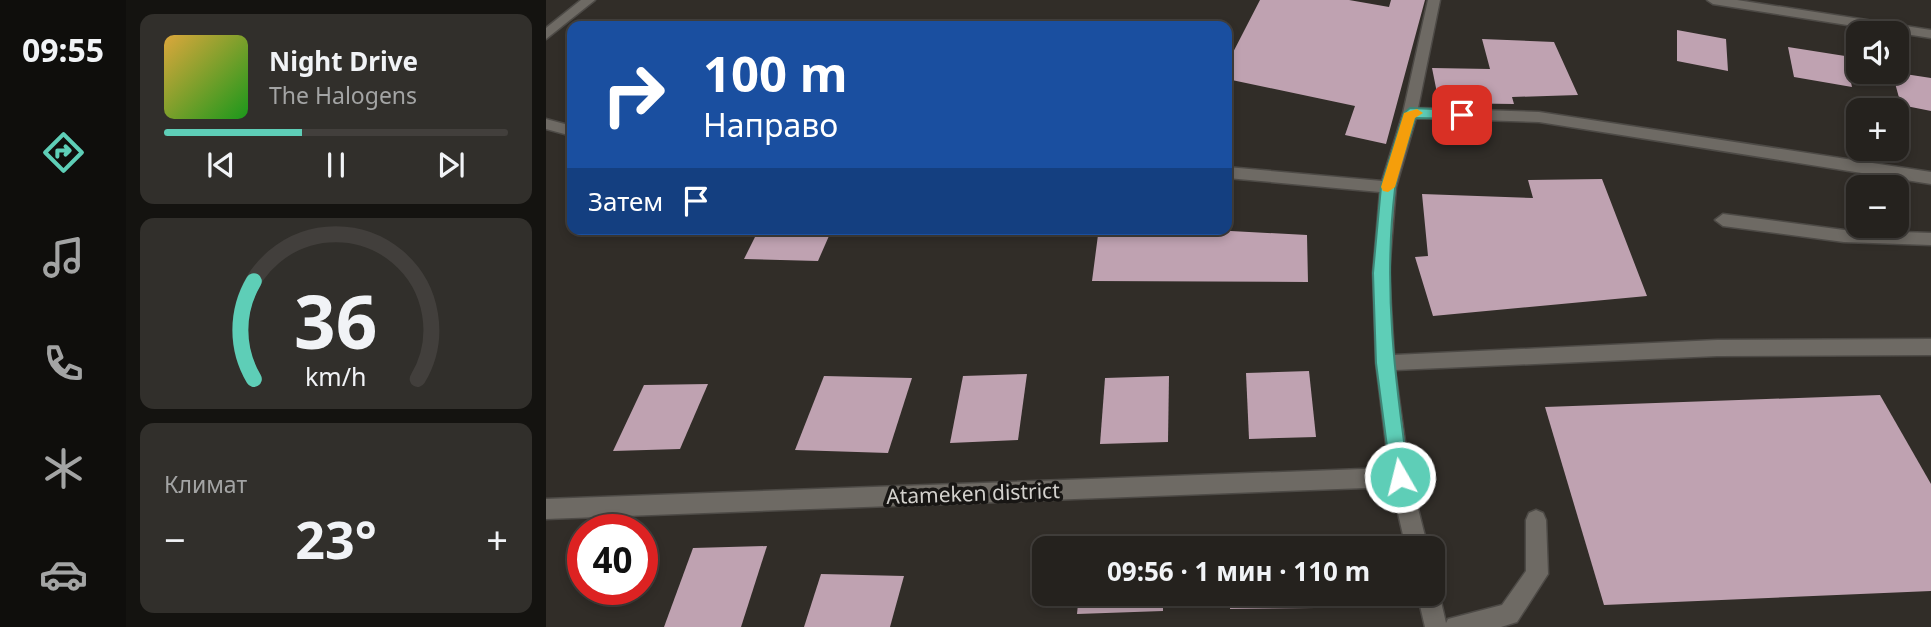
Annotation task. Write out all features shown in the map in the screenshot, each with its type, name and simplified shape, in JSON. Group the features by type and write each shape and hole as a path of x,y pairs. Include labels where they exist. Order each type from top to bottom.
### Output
{"street":[{"path":"546,35 589,0"},
{"path":"1414,536 1400,477 1385,363 1381,273 1388,187 1410,113 1434,0"},
{"path":"1713,0 1931,34"},
{"path":"1410,113 1539,117 1931,178"},
{"path":"546,124 567,130"},
{"path":"1232,172 1388,187"},
{"path":"1723,220 1844,236 1931,239"},
{"path":"1385,363 1717,348 1931,347"},
{"name":"Atameken district","path":"546,509 1400,477"},
{"path":"1456,627 1509,614 1537,574 1536,520"},
{"path":"1431,606 1436,627"}],"building":[{"path":"1260,0 1349,0 1389,7 1391,0 1425,0 1386,144 1345,135 1355,106 1232,80 1232,54"},
{"path":"1677,30 1726,39 1728,71 1677,61"},
{"path":"1482,39 1554,42 1578,95 1512,97 1514,104 1439,103 1432,68 1490,69"},
{"path":"1788,47 1845,56 1846,84 1851,84 1852,87 1794,77"},
{"path":"1909,75 1931,78 1931,111 1909,107 1909,98 1899,98 1895,84 1909,84"},
{"path":"1602,179 1647,296 1433,316 1415,257 1428,256 1422,194 1533,198 1528,180"},
{"path":"1232,231 1307,235 1308,282 1092,281 1098,235 1232,235"},
{"path":"756,235 829,235 818,261 744,259"},
{"path":"1309,371 1316,437 1249,439 1246,373"},
{"path":"1027,374 1018,440 950,443 963,376"},
{"path":"824,376 912,378 888,453 795,450"},
{"path":"1169,376 1168,442 1100,444 1105,378"},
{"path":"708,384 680,449 613,451 644,385"},
{"path":"1880,395 1931,484 1931,591 1604,605 1545,407"},
{"path":"767,546 741,627 664,627 693,548"},
{"path":"821,574 904,576 890,627 804,627"},
{"path":"1078,606 1163,606 1163,611 1077,614"},
{"path":"1230,606 1315,606 1315,608 1230,609"}],"slow traffic":[{"path":"1388,187 1410,113 1417,113"}],"route":[{"path":"1400,477 1385,363 1381,273 1388,187 1410,113 1462,115"}]}
